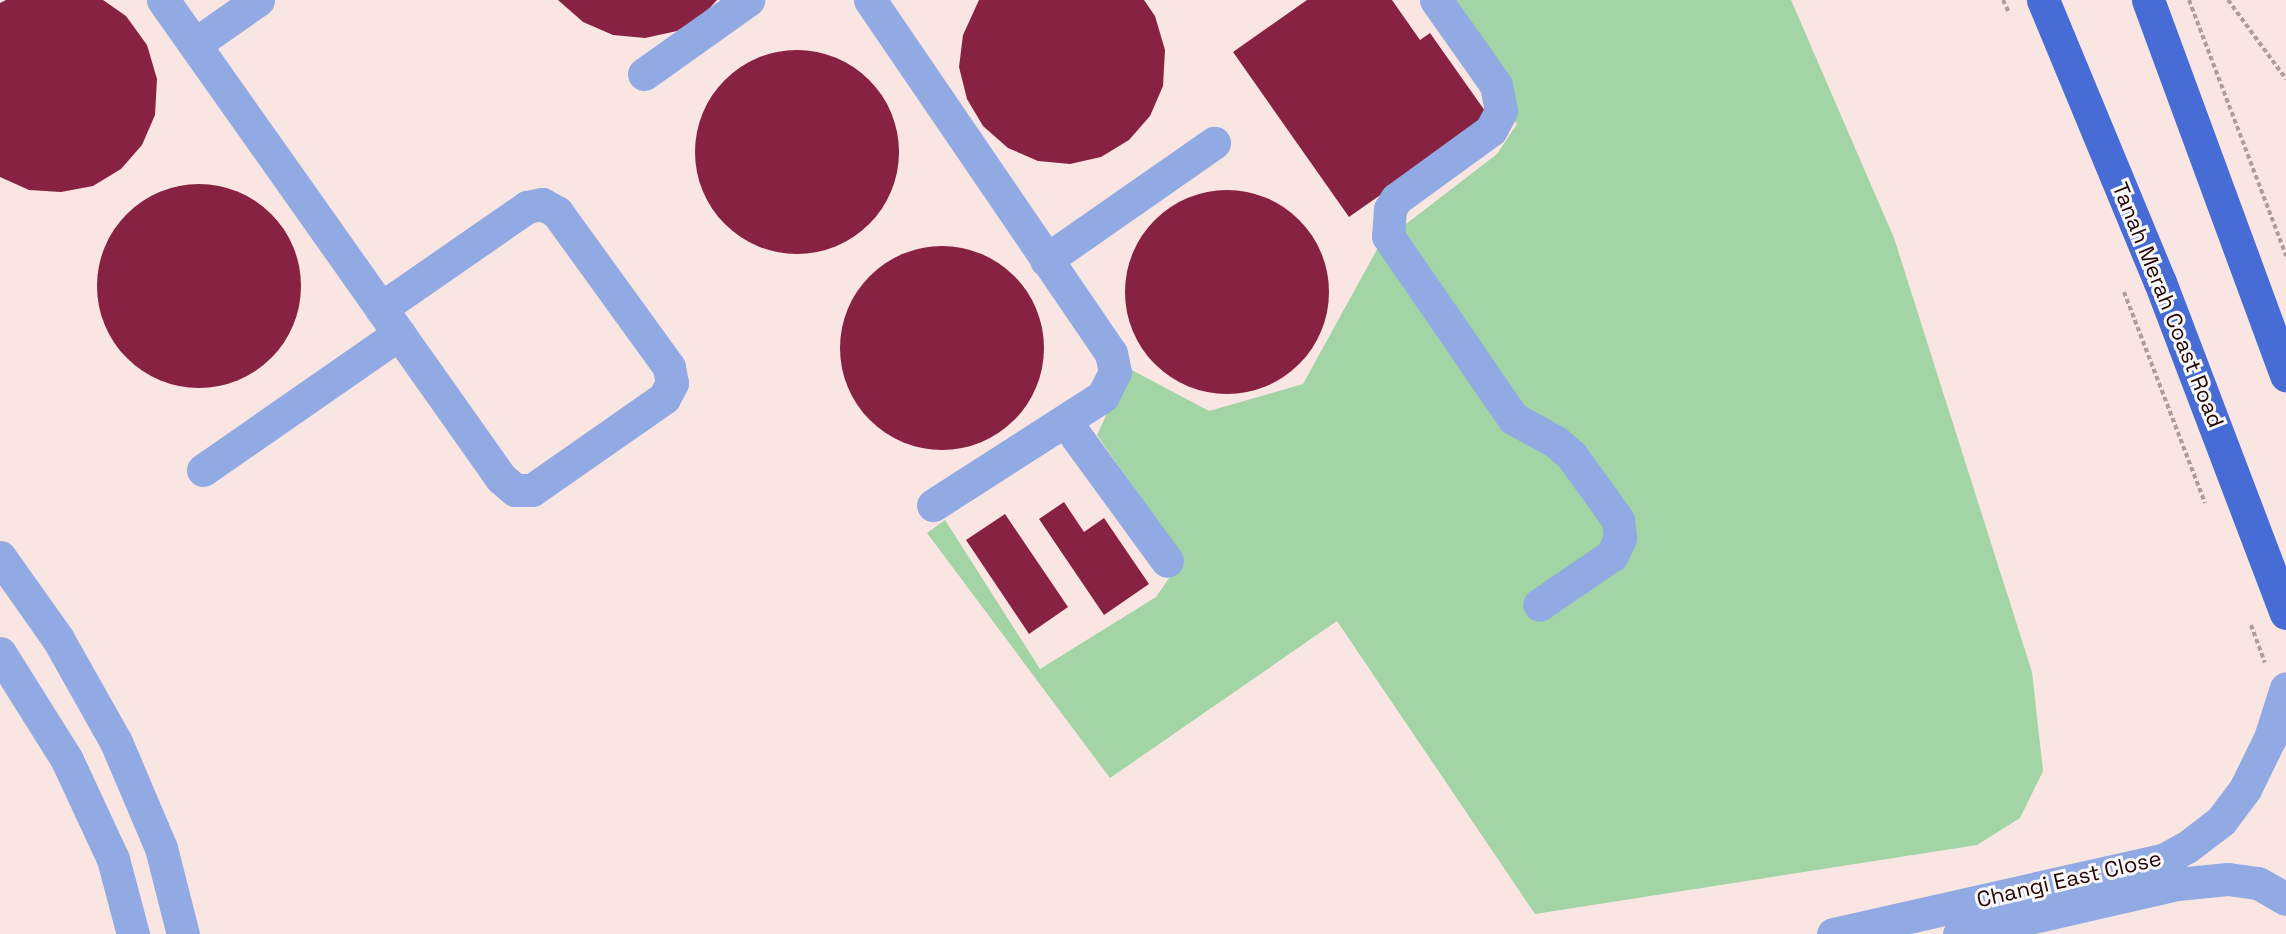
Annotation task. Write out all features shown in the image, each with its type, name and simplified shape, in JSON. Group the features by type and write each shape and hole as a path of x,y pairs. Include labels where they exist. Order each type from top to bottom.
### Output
{"main road":[{"name":"Tanah Merah Coast Road","path":"2043,0 2160,282 2286,613"},
{"path":"2148,0 2286,375"}],"street":[{"path":"163,0 195,44 390,321 501,478 515,490 532,490 664,398 672,383 669,367 557,212 542,204 527,207 390,321 203,470"},
{"path":"195,44 258,0"},
{"path":"644,74 748,0"},
{"path":"870,0 1111,353 1115,372 1103,396 933,505"},
{"path":"1436,0 1496,85 1501,111 1491,130 1396,199 1390,209 1388,236 1513,418 1556,442 1572,456 1618,520 1620,538 1612,555 1539,605"},
{"path":"1046,260 1214,142"},
{"path":"1065,421 1167,561"},
{"path":"0,557 58,639 116,742 161,848 183,934"},
{"path":"0,653 66,760 113,859 133,934"},
{"name":"Changi East Close","path":"1833,934 2165,859 2221,821 2245,789 2270,738 2283,696"},
{"name":"Changi East Close","path":"1959,934 2177,884 2217,880 2258,883 2286,899"}],"path":[{"path":"2003,0 2012,19"},
{"path":"2189,0 2286,256"},
{"path":"2228,0 2286,80"},
{"path":"2122,286 2208,512"},
{"path":"2249,619 2283,696"}],"green space":[{"path":"1428,0 1791,0 1894,238 2032,672 2043,771 2020,818 1977,845 1535,914 1337,621 1110,778 927,533 945,520 1040,669 1156,597 1183,558 1097,435 1128,368 1209,411 1303,384 1380,244 1497,154 1517,124"}],"building":[{"path":"6,0 103,0 126,16 147,45 157,79 155,115 142,145 121,169 93,186 61,192 29,190 0,177 0,3"},
{"path":"558,0 717,0 704,14 677,31 645,38 613,35 583,22"},
{"path":"979,0 1144,0 1155,16 1165,50 1163,86 1150,116 1129,140 1101,157 1070,164 1038,161 1008,148 983,126 967,99 959,67 963,35"},
{"path":"1307,0 1392,0 1420,40 1430,33 1490,118 1349,217 1233,52"},
{"path":"787,50 807,50 827,54 845,62 862,73 876,87 895,122 899,152 895,182 887,200 876,217 862,231 827,250 807,254 787,254 767,250 749,242 732,231 718,217 699,182 695,162 695,142 699,122 707,104 718,87 732,73 767,54"},
{"path":"189,184 209,184 238,191 264,207 278,221 294,247 301,286 294,325 278,351 264,365 229,384 209,388 189,388 160,381 134,365 120,351 101,316 97,296 97,276 104,247 120,221 134,207 169,188"},
{"path":"1217,190 1237,190 1257,194 1275,202 1292,213 1306,227 1325,262 1329,292 1325,322 1317,340 1306,357 1292,371 1257,390 1237,394 1217,394 1197,390 1179,382 1162,371 1148,357 1129,322 1125,302 1125,282 1129,262 1137,244 1148,227 1162,213 1197,194"},
{"path":"932,246 952,246 972,250 990,258 1007,269 1021,283 1040,318 1044,348 1040,378 1032,396 1021,413 1007,427 972,446 952,450 932,450 912,446 894,438 877,427 863,413 844,378 840,358 840,338 844,318 852,300 863,283 877,269 912,250"},
{"path":"1064,502 1084,532 1104,518 1149,584 1104,615 1039,519"},
{"path":"1005,514 1068,607 1029,634 966,540"}]}
